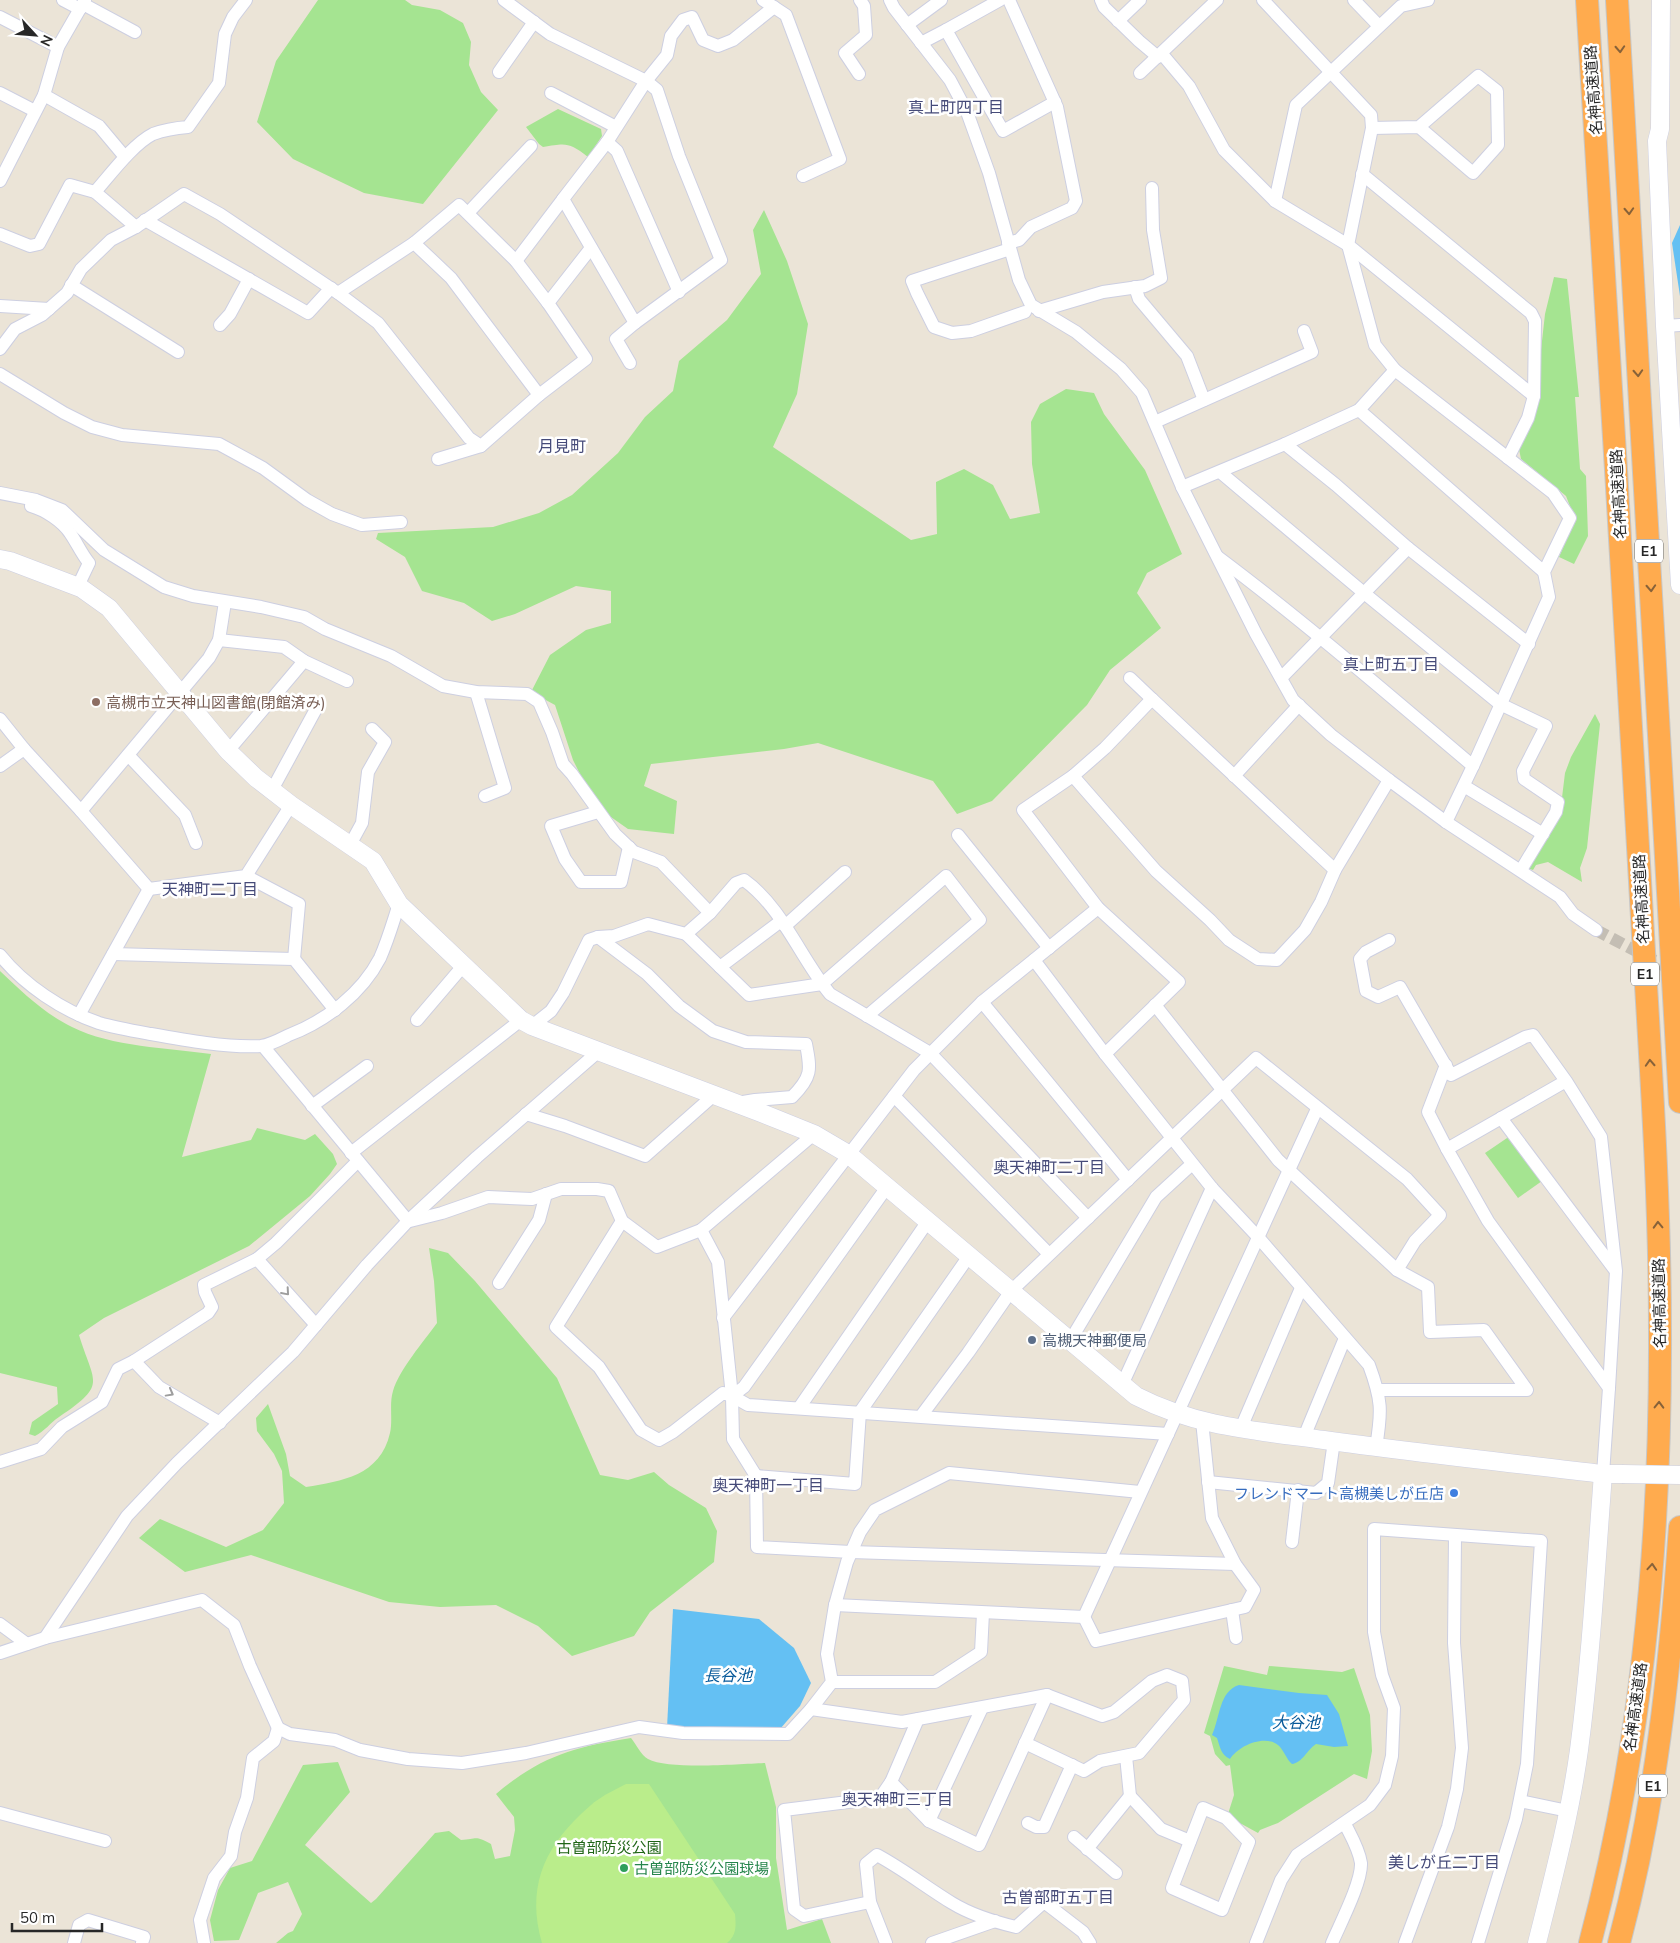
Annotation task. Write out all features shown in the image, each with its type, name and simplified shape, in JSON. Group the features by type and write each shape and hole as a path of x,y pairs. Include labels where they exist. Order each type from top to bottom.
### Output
{"highway":[{"name":"名神高速道路","path":"1587,0 1617,478 1656,1163 1660,1329 1656,1513 1649,1606 1635,1716 1617,1823 1590,1943"},
{"name":"名神高速道路","path":"1617,0 1680,1102"},
{"name":"名神高速道路","path":"1619,1943 1645,1833 1663,1721 1673,1628 1680,1527"},
{"path":"1579,1943 1608,1822 1627,1713 1649,1606"},
{"path":"1630,1943 1654,1836 1669,1735 1673,1628"}],"street":[{"path":"63,0 83,4 135,32"},
{"path":"96,192 124,157 152,135 170,129 188,127 219,83 225,34 233,17 246,0"},
{"path":"504,0 550,34 646,81 657,90 678,156 721,260 616,339 630,363"},
{"path":"763,0 786,15 840,159 803,176"},
{"path":"859,74 845,53 866,35 864,6 860,0"},
{"path":"890,0 950,80 967,112 989,173 1019,280 1030,305 1076,332 1121,369 1142,393 1182,487 1216,556 1293,700 1332,735 1389,780 1446,822 1560,897 1573,914 1596,930"},
{"path":"907,25 940,0"},
{"path":"921,43 1000,0"},
{"path":"1009,0 1055,102 1076,201 1072,208 1031,227 1019,240 1009,246 912,281 934,327 952,333 971,331 1025,312"},
{"path":"1101,0 1104,7 1118,21 1160,56 1189,86 1224,150 1275,201 1348,245 1534,396"},
{"path":"1118,21 1140,0"},
{"path":"1140,73 1160,56 1216,0"},
{"path":"1263,0 1371,115 1372,128 1348,245 1375,345 1395,370 1553,493 1570,518 1544,572"},
{"path":"1354,0 1379,26"},
{"path":"1275,201 1296,105 1401,6 1428,0"},
{"path":"1661,0 1660,129 1657,141 1673,326 1680,585"},
{"path":"0,181 44,95 58,47 83,4"},
{"path":"516,261 606,142 646,81 667,55 671,36 683,20 692,17 703,40 718,46 733,40 774,7"},
{"path":"0,17 58,47"},
{"path":"500,72 534,22"},
{"path":"946,30 1003,131 1055,102"},
{"path":"1372,128 1419,127 1478,76 1497,90 1498,146 1474,173 1419,127"},
{"path":"0,93 35,111"},
{"path":"551,93 616,127"},
{"path":"44,95 99,126 124,157"},
{"path":"606,142 617,151 679,292"},
{"path":"468,213 531,146"},
{"path":"1362,174 1531,314 1535,322 1534,396 1528,418 1508,458"},
{"path":"0,234 30,246 39,244 70,186 96,192 140,224 248,279 308,313 335,291 414,243 459,205 516,261 548,303 586,359 539,395 481,446 438,459"},
{"path":"1039,310 1103,292 1145,286 1161,278 1153,230 1152,188"},
{"path":"0,349 16,329 42,315 67,293 81,269 111,240 140,224 184,194 228,220 335,291 378,323 469,438 481,446"},
{"path":"563,199 635,323"},
{"path":"414,243 451,278 539,395"},
{"path":"548,303 592,248"},
{"path":"220,325 230,314 248,279"},
{"path":"71,285 178,352"},
{"path":"1135,288 1139,299 1179,345 1186,356 1204,400"},
{"path":"0,306 49,308"},
{"path":"1155,422 1312,352 1304,331"},
{"path":"1182,487 1285,444 1359,410 1395,370"},
{"path":"0,374 64,413 92,427 122,435 219,444 263,468 307,500 332,514 362,525 400,522"},
{"path":"1359,410 1544,572 1549,596 1474,766 1446,822"},
{"path":"1285,444 1336,485 1408,548 1528,644"},
{"path":"1220,472 1500,704 1546,726 1523,771 1524,779 1558,802 1556,812 1521,870"},
{"path":"0,493 36,500 62,510 104,550 164,587 193,596 261,607 304,617 325,629 391,656 443,686 476,692 527,694 539,702 563,764 615,834 634,852 661,862 710,912"},
{"path":"0,498 36,508 55,519 70,532 79,550 89,563 78,586"},
{"path":"1281,678 1408,548"},
{"path":"1216,556 1320,638 1474,766"},
{"path":"0,559 78,586 109,608 228,751 256,778 291,805 374,861 399,904 526,1023 814,1134 848,1154 1136,1396 1178,1414 1202,1421 1376,1448 1603,1474 1680,1475"},
{"path":"81,811 209,658 219,640 225,602"},
{"path":"219,640 284,647 304,661 347,680"},
{"path":"228,751 304,661"},
{"path":"1130,678 1335,870"},
{"path":"476,692 506,788 485,796"},
{"path":"1105,1054 1178,982 1098,908 1023,810 1073,776 1104,748 1152,699"},
{"path":"1234,776 1298,705"},
{"path":"272,790 316,709"},
{"path":"0,719 24,749 149,889"},
{"path":"350,845 362,823 368,772 385,742 372,729"},
{"path":"0,766 24,749"},
{"path":"128,754 185,815 196,843"},
{"path":"1073,776 1156,871 1229,940 1258,959 1276,960 1305,930 1321,902 1335,870 1389,780"},
{"path":"1464,786 1543,834"},
{"path":"246,876 291,805"},
{"path":"598,812 551,826 566,859 580,882 621,882 629,847"},
{"path":"958,835 1049,948"},
{"path":"720,967 783,923 846,872"},
{"path":"149,889 246,876 299,904 294,959 335,1010"},
{"path":"0,1462 41,1449 62,1428 102,1402 118,1369 134,1361 208,1313 212,1307 204,1285 257,1259 276,1243 354,1157 526,1023 551,1011 563,993 589,940 598,937 614,936 648,924 686,934 749,995 822,984 946,876 980,920 867,1016"},
{"path":"686,934 710,912 736,883 744,880 754,887 783,923 830,994 930,1052 1088,1218"},
{"path":"79,1015 149,889"},
{"path":"0,955 48,998 79,1015 120,1028 167,1037 236,1045 263,1046 306,1029 335,1010 364,982 379,959 390,934 399,904"},
{"path":"723,1318 848,1154 930,1052 982,1002 1098,908"},
{"path":"598,937 647,974 679,1006 713,1031 746,1042 806,1044 810,1064 804,1085 792,1097 755,1100 737,1104"},
{"path":"1389,940 1366,952 1360,958 1366,991 1378,997 1400,987 1451,1075 1525,1037 1533,1035 1566,1081 1601,1137 1616,1271 1603,1474 1586,1681 1578,1750 1568,1811 1537,1943"},
{"path":"113,954 294,959"},
{"path":"1034,960 1192,1164 1369,1365 1378,1390 1381,1414 1376,1448"},
{"path":"417,1020 464,966"},
{"path":"982,1002 1128,1180"},
{"path":"1155,1005 1221,1091 1278,1160 1397,1270 1428,1287 1430,1332 1484,1330 1527,1390 1378,1390"},
{"path":"263,1046 408,1221"},
{"path":"45,1638 127,1516 177,1463 293,1352 367,1265 408,1221 599,1051"},
{"path":"921,1416 1011,1291 1256,1058 1406,1179 1440,1216 1415,1241 1397,1270"},
{"path":"1446,1065 1428,1112 1488,1221 1609,1388"},
{"path":"312,1106 367,1066"},
{"path":"1447,1149 1566,1081"},
{"path":"526,1114 565,1126 645,1156 714,1095"},
{"path":"894,1096 1049,1254"},
{"path":"1084,1617 1317,1108"},
{"path":"1501,1118 1616,1271"},
{"path":"408,1221 442,1213 488,1198 532,1199 562,1189 597,1189 609,1191 622,1221 656,1247 701,1230 814,1134"},
{"path":"1070,1341 1156,1197 1192,1164"},
{"path":"732,1396 744,1387 887,1187"},
{"path":"1122,1384 1212,1188"},
{"path":"499,1283 539,1220 546,1194"},
{"path":"622,1221 556,1327 599,1367 641,1430 659,1440 674,1432 723,1393 748,1405 1168,1434"},
{"path":"799,1408 928,1221"},
{"path":"701,1230 718,1262 732,1396 733,1440 756,1476 757,1547 851,1552 1235,1564"},
{"path":"756,1476 854,1484 860,1412 969,1256"},
{"path":"257,1259 316,1325"},
{"path":"1241,1428 1302,1288"},
{"path":"1304,1437 1346,1338"},
{"path":"134,1361 159,1387 220,1423"},
{"path":"1084,1617 1096,1642 1245,1607 1254,1590 1235,1564 1212,1518 1202,1421"},
{"path":"1208,1482 1316,1493 1328,1483 1334,1441"},
{"path":"278,1728 297,1736 335,1740 360,1750 408,1759 462,1763 526,1753 639,1727 683,1733 788,1734 832,1682 827,1654 835,1606 851,1552 860,1532 875,1510 949,1473 1140,1492"},
{"path":"1292,1542 1298,1490"},
{"path":"1256,1943 1281,1880 1297,1855 1345,1824 1370,1805 1385,1785 1392,1756 1394,1708 1382,1675 1374,1632 1374,1529 1542,1541 1527,1764 1516,1820 1478,1943"},
{"path":"1405,1943 1448,1827 1457,1789 1460,1765 1462,1748 1454,1643 1455,1536"},
{"path":"0,1653 45,1638 202,1600 234,1625 278,1728 274,1741 253,1758 247,1798 236,1832 231,1856 214,1878 200,1920 204,1943"},
{"path":"835,1606 1084,1617"},
{"path":"1232,1610 1236,1638"},
{"path":"832,1682 935,1682 981,1652 983,1613"},
{"path":"0,1624 27,1644"},
{"path":"811,1709 902,1722 1047,1695 1102,1716 1114,1712 1152,1681 1167,1675 1182,1681 1184,1700 1139,1753 1100,1761 1084,1771 1025,1743"},
{"path":"891,1782 929,1821 979,1845 1047,1695"},
{"path":"929,1821 982,1708"},
{"path":"870,1902 804,1916 794,1909 784,1810 880,1798 891,1782 918,1719"},
{"path":"1126,1756 1130,1796 1161,1829 1190,1842"},
{"path":"1028,1823 1036,1827 1044,1827 1072,1765"},
{"path":"1087,1849 1130,1796"},
{"path":"1520,1802 1568,1811"},
{"path":"1204,1808 1226,1818 1249,1842 1222,1910 1172,1888 1190,1842 1204,1808"},
{"path":"0,1812 105,1841"},
{"path":"1332,1943 1359,1877 1361,1863 1356,1846 1345,1824"},
{"path":"1074,1837 1116,1873"},
{"path":"886,1943 870,1902 866,1864 877,1855 900,1868 953,1904 1016,1927 1044,1902 1083,1932 1090,1943"},
{"path":"74,1943 79,1925 88,1920 144,1937 142,1943"},
{"path":"932,1943 995,1920"}],"green space":[{"path":"318,0 405,0 412,5 440,10 463,23 471,42 469,65 481,92 498,110 423,204 364,193 293,159 257,122 276,61"},
{"path":"558,109 601,129 602,136 588,157 567,145 543,147 526,127"},
{"path":"764,210 787,261 808,324 797,394 773,447 911,540 937,534 936,482 964,469 993,485 1010,519 1040,513 1032,464 1031,422 1040,404 1066,389 1094,393 1104,414 1145,470 1182,554 1147,573 1137,593 1161,628 1110,670 1087,705 992,801 957,814 933,781 818,743 784,749 651,764 644,786 677,801 674,834 628,829 601,810 594,802 573,760 555,705 531,692 550,655 586,630 611,623 611,591 576,586 515,614 492,621 464,603 422,591 405,557 376,539 378,533 493,527 539,513 572,495 618,453 645,417 673,391 679,361 727,320 761,274 753,230"},
{"path":"1554,277 1567,279 1579,397 1575,397 1580,469 1586,476 1588,536 1574,564 1559,557 1575,519 1566,496 1521,459 1519,449 1533,422 1545,314"},
{"path":"1595,714 1600,724 1587,848 1580,868 1582,882 1548,862 1536,865 1533,870 1530,869 1528,864 1560,814 1565,773 1571,757"},
{"path":"0,971 43,1009 62,1022 88,1034 140,1046 211,1054 182,1157 251,1140 257,1128 305,1140 315,1134 333,1154 337,1164 310,1196 249,1246 104,1318 79,1335 92,1374 93,1382 91,1389 75,1406 35,1436 29,1434 32,1422 58,1404 57,1387 0,1373"},
{"path":"1510,1136 1542,1181 1518,1198 1485,1153"},
{"path":"429,1248 448,1253 475,1281 557,1378 600,1475 628,1480 654,1472 669,1485 706,1508 717,1531 714,1562 650,1612 634,1636 572,1656 538,1626 496,1605 440,1607 389,1602 251,1555 185,1572 139,1538 160,1519 226,1547 263,1530 284,1503 282,1471 274,1454 257,1431 256,1418 268,1404 286,1454 290,1476 306,1487 346,1479 358,1474 378,1459 390,1433 392,1396 396,1383 412,1356 437,1323"},
{"path":"1224,1666 1267,1675 1269,1666 1342,1672 1354,1668 1370,1715 1372,1751 1367,1779 1354,1774 1278,1823 1260,1830 1258,1833 1238,1822 1228,1814 1234,1795 1230,1765 1226,1766 1215,1754 1210,1736 1204,1733"},
{"name":"古曽部防災公園","path":"631,1738 645,1757 658,1762 687,1765 765,1763 776,1807 776,1858 787,1930 822,1919 831,1943 276,1943 293,1931 302,1914 288,1882 258,1893 239,1940 214,1941 210,1920 218,1890 230,1868 252,1861 303,1765 338,1762 350,1792 305,1845 371,1903 435,1833 449,1831 461,1840 482,1839 491,1844 495,1859 510,1856 515,1830 514,1817 496,1794 528,1770 559,1755 592,1745"},
{"name":"古曽部防災公園球場","path":"626,1784 649,1784 735,1914 736,1926 733,1937 727,1943 542,1943 536,1906 537,1889 541,1872 548,1857 556,1842 581,1814 594,1802"}],"water":[{"path":"1680,225 1680,296 1672,243"},
{"name":"長谷池","path":"673,1609 759,1619 794,1648 811,1683 800,1706 780,1729 667,1728"},
{"name":"大谷池","path":"1239,1685 1327,1695 1339,1714 1348,1746 1334,1747 1316,1744 1302,1759 1292,1764 1278,1745 1272,1742 1259,1741 1245,1746 1230,1759 1221,1750 1217,1738 1212,1735 1227,1693"}],"tunnel":[{"path":"1596,930 1676,972"}],"place":[{"name":"高槻市立天神山図書館(閉館済み)","path":"96,702"},
{"name":"高槻天神郵便局","path":"1032,1340"},
{"name":"フレンドマート高槻美しが丘店","path":"1454,1493"},
{"name":"古曽部防災公園球場","path":"624,1868"}],"district":[{"name":"真上町四丁目","path":"956,107"},
{"name":"月見町","path":"562,446"},
{"name":"真上町五丁目","path":"1391,664"},
{"name":"天神町二丁目","path":"210,889"},
{"name":"奥天神町二丁目","path":"1049,1167"},
{"name":"奥天神町一丁目","path":"768,1485"},
{"name":"奥天神町三丁目","path":"897,1799"},
{"name":"美しが丘二丁目","path":"1444,1862"},
{"name":"古曽部町五丁目","path":"1058,1897"}]}
